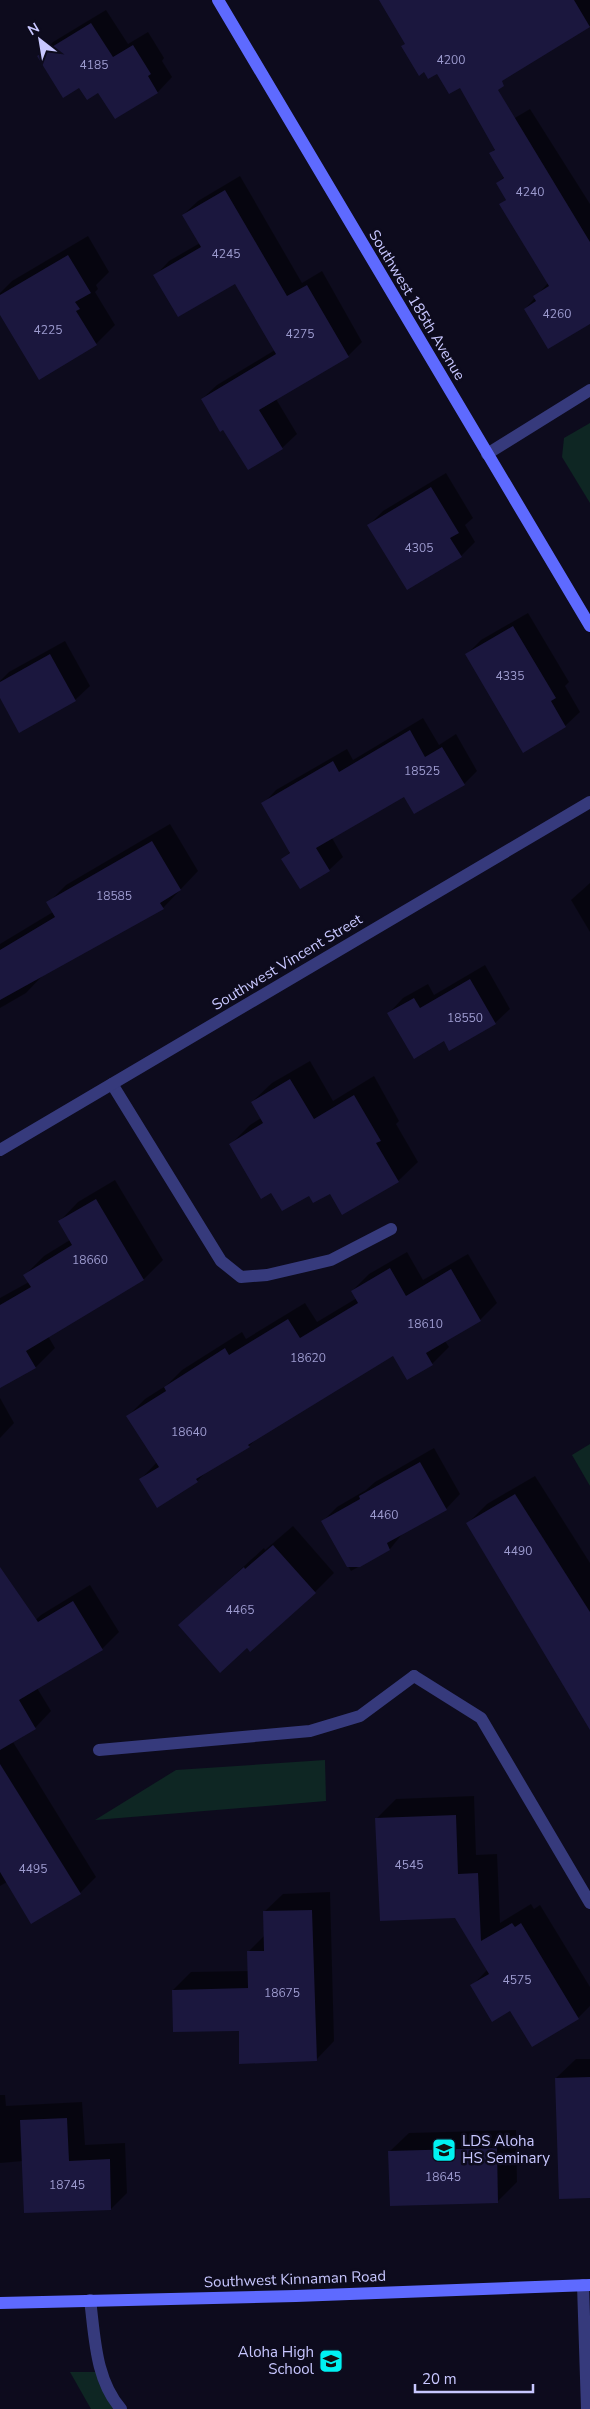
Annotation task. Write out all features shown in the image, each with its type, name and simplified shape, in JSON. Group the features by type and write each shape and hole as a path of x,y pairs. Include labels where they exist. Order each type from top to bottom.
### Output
{"main road":[{"name":"Southwest 185th Avenue","path":"218,0 590,626"},
{"name":"Southwest Kinnaman Road","path":"0,2303 306,2296 586,2285"}],"street":[{"path":"487,454 590,390"},
{"name":"Southwest Vincent Street","path":"0,1150 590,802"},
{"path":"112,1084 221,1260 241,1277 267,1275 331,1260 391,1228"},
{"path":"99,1750 310,1731 360,1716 414,1676 480,1718 590,1903"},
{"path":"586,2285 588,2409"},
{"path":"90,2300 100,2372 114,2402 121,2409"}],"green space":[{"path":"590,423 590,503 562,457 564,438"},
{"path":"590,1444 590,1486 572,1455"},
{"path":"325,1760 326,1801 95,1820 176,1770"},
{"path":"70,2372 100,2372 121,2409 91,2409"}],"building":[{"path":"379,0 574,0 590,27 502,81 504,86 498,90 590,242 590,324 548,349 524,309 536,301 533,296 549,286 499,204 506,200 496,183 504,178 489,153 495,150 460,88 449,94 437,74 428,79 424,72 419,76 401,46 405,44"},
{"path":"91,23 113,57 133,45 151,74 148,76 158,93 115,119 98,93 87,100 79,88 63,98 37,56"},
{"path":"225,190 287,296 307,285 349,357 259,410 283,449 248,470 223,430 220,432 201,399 276,354 235,284 178,317 153,275 201,247 182,215"},
{"path":"68,255 91,293 75,302 80,309 76,311 97,345 39,380 0,315 0,295"},
{"path":"431,487 459,533 450,538 462,557 407,590 367,525"},
{"path":"513,626 556,698 551,701 566,727 523,753 465,654"},
{"path":"50,654 76,701 19,733 0,698 0,682"},
{"path":"410,730 425,757 442,747 465,785 414,814 404,797 316,848 330,871 300,889 281,859 290,853 261,803 333,761 339,772"},
{"path":"152,841 181,890 160,903 164,909 0,1000 0,950 55,917 46,902"},
{"path":"470,979 496,1024 449,1051 444,1041 414,1059 387,1013 414,998 420,1008"},
{"path":"290,1079 314,1119 354,1095 381,1141 376,1143 399,1182 342,1215 330,1194 313,1203 309,1196 282,1211 271,1193 261,1199 229,1144 263,1123 251,1102"},
{"path":"96,1199 144,1280 26,1351 36,1368 0,1388 0,1305 31,1287 23,1275 72,1245 58,1221"},
{"path":"390,1268 406,1296 451,1269 481,1321 426,1353 433,1365 407,1380 393,1356 248,1445 250,1447 196,1479 198,1482 157,1508 139,1479 159,1467 126,1416 166,1391 164,1387 225,1348 229,1355 288,1319 300,1338 358,1303 351,1291"},
{"path":"420,1462 447,1510 387,1543 390,1550 360,1567 347,1567 321,1521 360,1499 359,1496"},
{"path":"515,1494 590,1612 590,1730 466,1523"},
{"path":"273,1545 316,1593 250,1652 247,1648 220,1673 178,1625 244,1567 245,1569"},
{"path":"0,1567 38,1622 73,1601 103,1650 19,1700 36,1729 0,1750"},
{"path":"0,1764 81,1894 31,1924 0,1872"},
{"path":"456,1815 458,1874 478,1873 481,1941 512,1923 515,1927 521,1923 579,2019 532,2047 510,2011 492,2022 470,1985 489,1974 455,1918 380,1921 375,1818"},
{"path":"312,1910 317,2061 239,2064 239,2031 173,2032 172,1990 248,1988 247,1951 264,1951 263,1911"},
{"path":"590,2077 590,2198 559,2199 555,2078"},
{"path":"67,2118 69,2161 110,2159 111,2210 24,2213 20,2120"},
{"path":"497,2148 498,2203 390,2206 388,2151"}],"place":[{"name":"LDS Aloha HS Seminary","path":"444,2150"},
{"name":"Aloha High School","path":"331,2361"}]}
